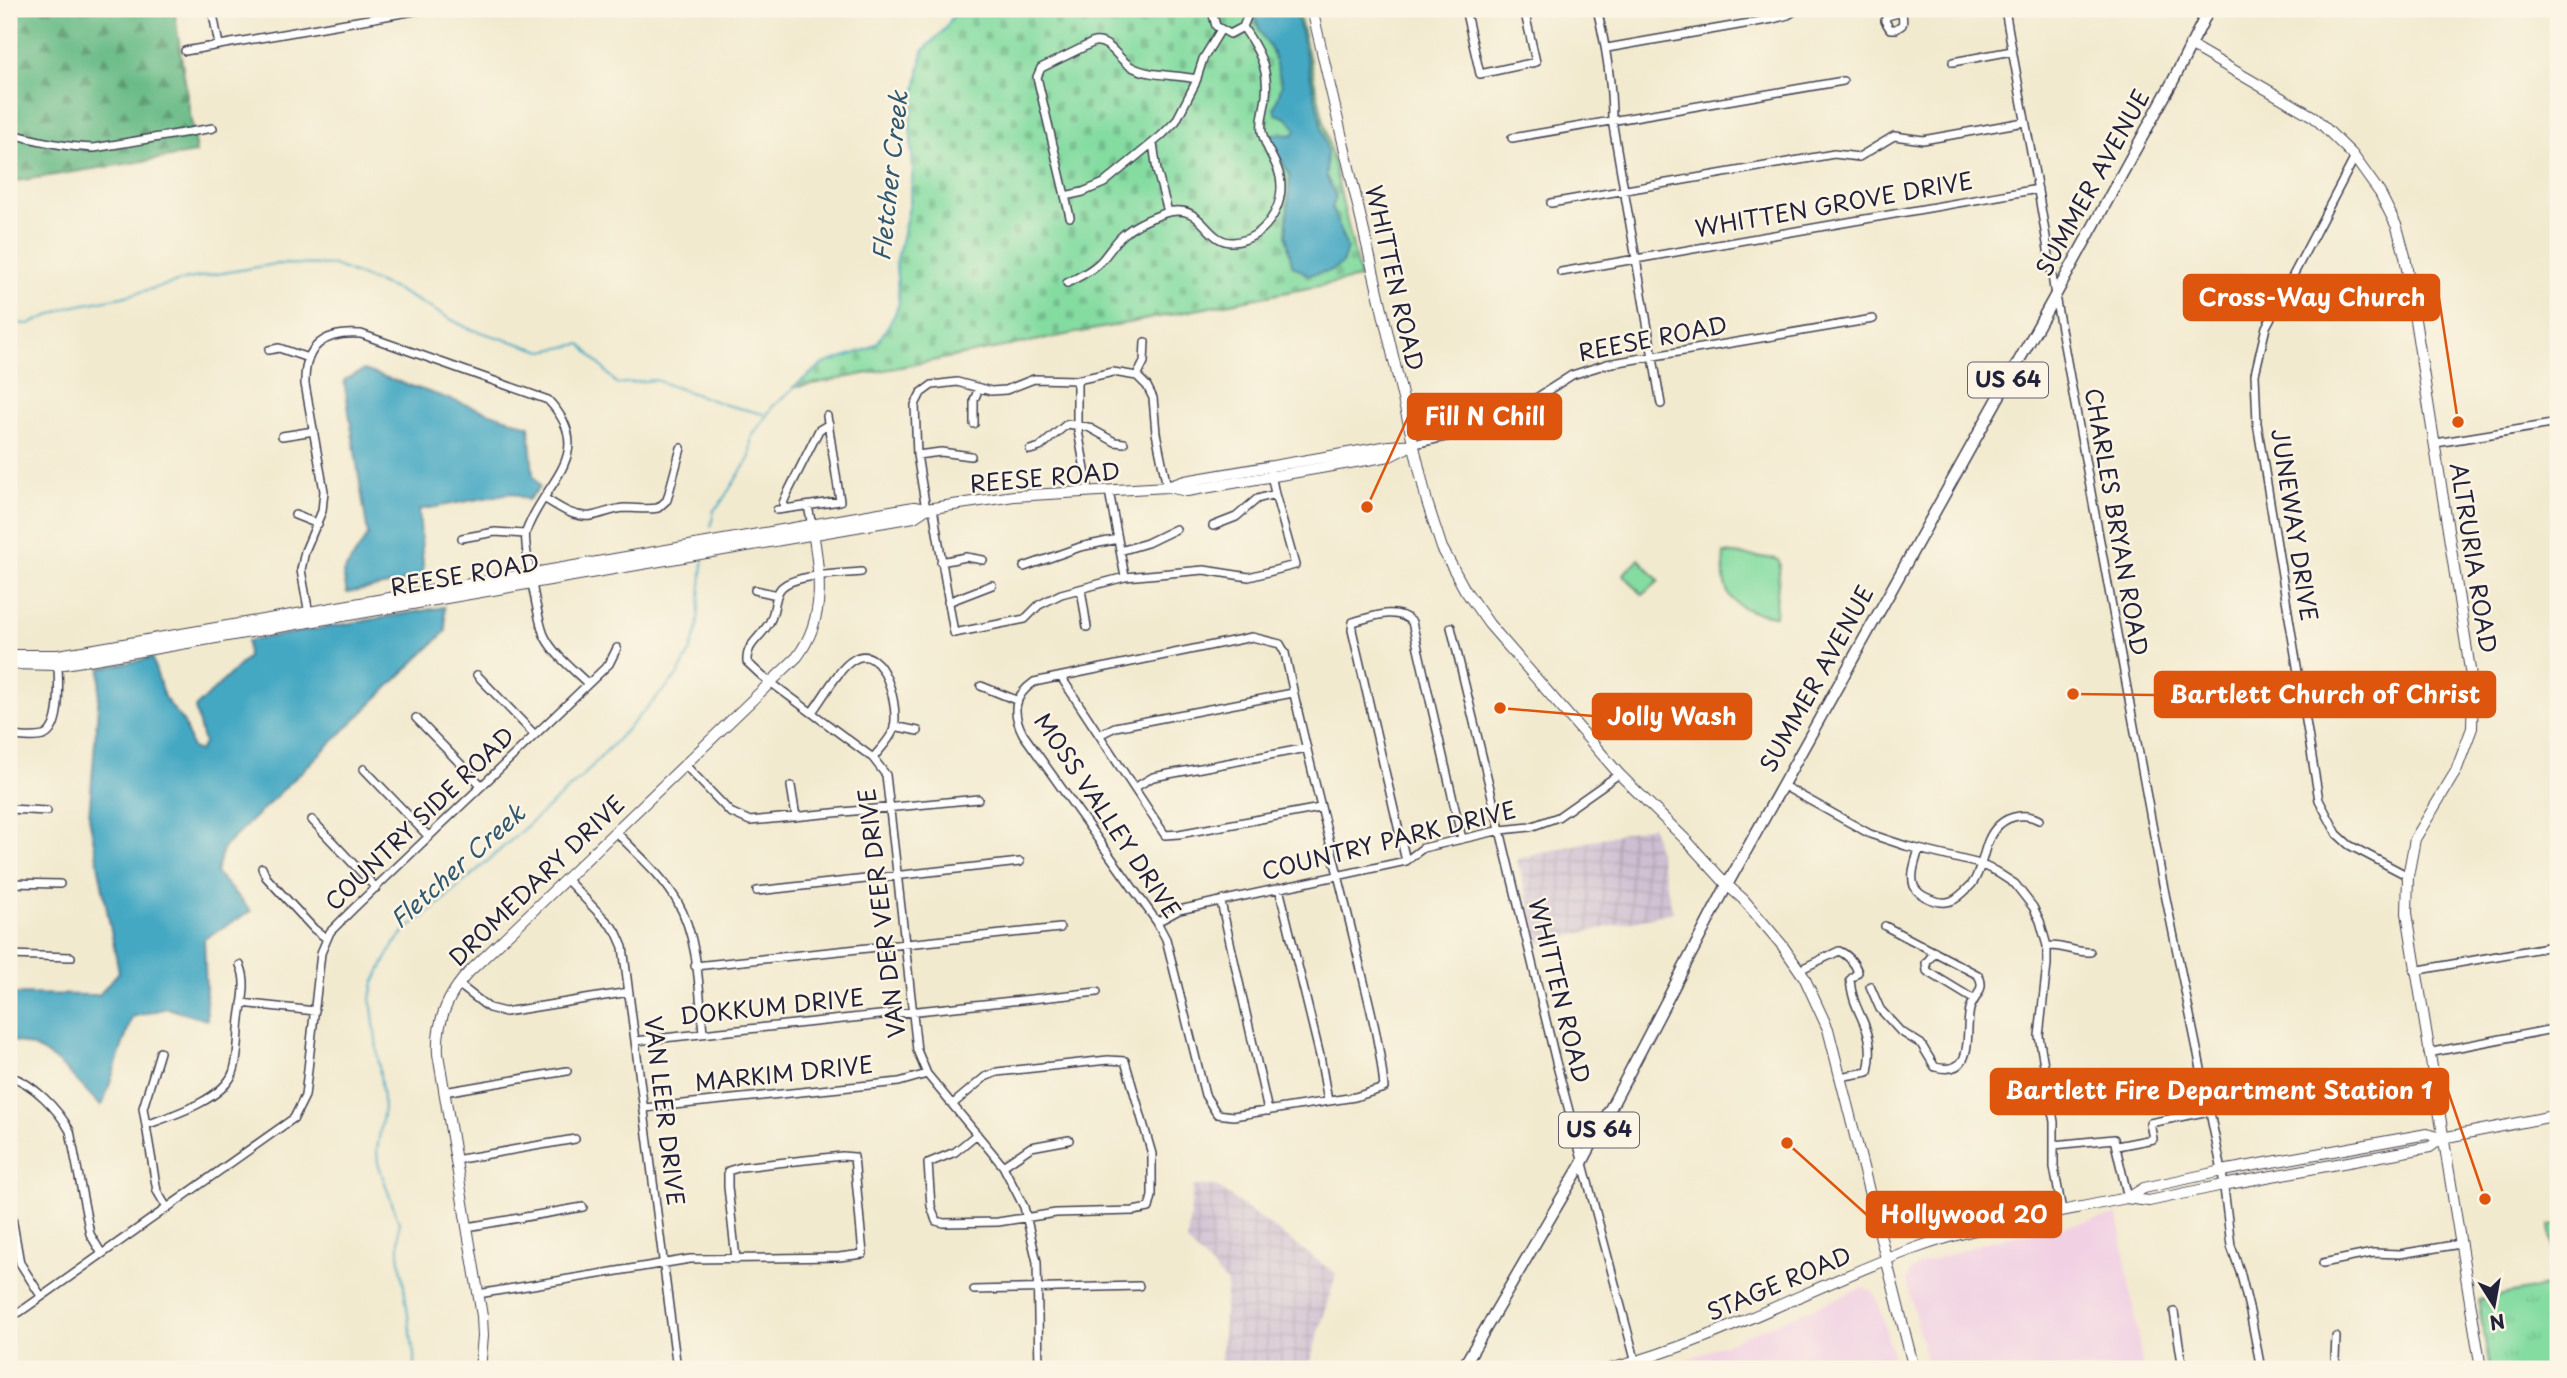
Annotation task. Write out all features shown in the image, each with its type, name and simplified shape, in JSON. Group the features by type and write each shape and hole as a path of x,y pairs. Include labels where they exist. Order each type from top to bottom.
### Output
{"main road":[{"name":"WHITTEN ROAD","path":"1312,9 1428,505 1442,548 1465,590 1489,624 1619,774 1743,899 1782,945 1799,970 1828,1029 1914,1369"},
{"name":"SUMMER AVENUE","path":"1462,1369 1582,1163 1727,885 2055,296 2174,79 2209,9"},
{"name":"ALTRURIA ROAD","path":"2190,45 2314,117 2355,157 2380,193 2397,227 2405,255 2473,689 2472,728 2456,771 2415,839 2408,876 2407,913 2414,971 2481,1369"},
{"name":"REESE ROAD","path":"9,664 58,660 813,530 914,507 929,509 1014,496 1167,486 1185,481 1271,471 1389,446 1414,444"},
{"name":"DROMEDARY DRIVE","path":"480,1369 483,1330 438,1050 438,1032 444,1009 458,984 797,657 810,636 819,607 819,577 813,530"},
{"name":"REESE ROAD","path":"9,655 58,660"},
{"name":"STAGE ROAD","path":"2128,1198 2149,1201 2430,1147 2442,1138 2558,1115"},
{"name":"STAGE ROAD","path":"1610,1369 1636,1363 1710,1335 1886,1259 1953,1236 2128,1198 2144,1188 2222,1171 2427,1134 2442,1138"},
{"path":"2326,1152 2328,1166"}],"street":[{"path":"212,9 219,46"},
{"path":"185,51 426,9"},
{"path":"1215,9 1213,21 1220,31 1235,33 1243,27 1247,18 1245,9"},
{"path":"1465,9 1480,74 1536,62 1524,9"},
{"path":"1597,9 1607,48 1612,85 1612,120 1661,404"},
{"path":"1607,48 1773,19 1798,9"},
{"name":"CHARLES BRYAN ROAD","path":"2005,9 2164,887 2222,1171 2231,1246 2241,1271 2260,1369"},
{"path":"1067,283 1101,262 1129,230 1168,212 1192,215 1202,220 1216,237 1233,242 1252,236 1265,227 1276,213 1281,191 1280,178 1266,148 1262,129 1267,78 1258,49 1243,27"},
{"path":"1065,196 1104,183 1176,121 1197,79 1203,59 1220,31"},
{"path":"1070,217 1037,77 1041,68 1100,41 1110,46 1118,58 1140,71 1197,79"},
{"path":"1953,62 2012,51"},
{"path":"1512,138 1843,81"},
{"path":"1551,202 1834,154 1859,157 1894,136 1923,140 2024,122"},
{"path":"9,133 41,142 75,148 94,148 213,128"},
{"path":"1153,143 1168,212"},
{"name":"JUNEWAY DRIVE","path":"2355,157 2266,327 2255,374 2257,422 2319,800 2343,840 2408,876"},
{"name":"WHITTEN GROVE DRIVE","path":"1561,272 2038,189"},
{"name":"REESE ROAD","path":"1414,444 1476,430 1507,417 1572,375 1607,364 1873,319"},
{"path":"310,617 301,570 305,551 322,511 324,491 305,384 305,369 313,349 327,337 341,332 361,334 548,400 562,414 568,435 568,455 561,474 544,498 525,534 544,636 588,684"},
{"path":"1137,376 1144,362 1145,342"},
{"path":"270,350 279,348 308,358"},
{"path":"1167,486 1156,433 1153,398 1147,386 1137,376 1113,372 1077,380 1034,379 1006,390 979,388 957,382 932,385 921,393 915,405 917,455 954,633 1025,619 1039,605 1061,594 1125,578 1204,570 1249,576 1296,565 1271,471"},
{"path":"1077,380 1077,425 1088,492"},
{"path":"974,424 974,400 979,388"},
{"path":"828,420 840,501 808,506 781,510 819,429 828,420"},
{"path":"2436,443 2558,423"},
{"path":"1030,450 1041,447 1067,424 1077,425 1124,443"},
{"path":"282,436 314,431"},
{"path":"544,498 566,512 578,515 592,516 624,508 658,508 667,500 681,447"},
{"path":"917,455 941,452 971,456"},
{"path":"1109,491 1125,578"},
{"path":"1213,526 1236,517 1257,499 1275,494"},
{"path":"808,506 813,530"},
{"path":"295,515 318,524"},
{"path":"1120,551 1147,543 1176,529"},
{"path":"461,538 495,532 525,534"},
{"path":"1024,567 1080,547 1118,540"},
{"path":"941,562 966,557 983,560"},
{"path":"755,590 777,595 781,587 790,580 861,572"},
{"path":"948,601 992,585"},
{"path":"1081,589 1087,627"},
{"name":"VAN DER VEER DRIVE","path":"777,595 769,624 749,647 745,664 873,758 886,775 917,1050 927,1074 1003,1166 1028,1217 1036,1254 1039,1369"},
{"path":"1406,861 1352,630 1353,622 1392,612 1406,616 1412,622 1462,839"},
{"name":"WHITTEN ROAD","path":"1451,627 1582,1163 1636,1363"},
{"path":"981,686 1017,700 1022,690 1034,681 1252,636 1280,644 1285,653 1320,808 1339,876 1381,1056 1384,1088 1355,1097 1268,1111 1221,902"},
{"name":"COUNTRY SIDE ROAD","path":"9,1316 19,1312 284,1126 299,1112 305,1096 321,953 326,938 612,661 617,648"},
{"path":"811,712 848,664 866,653 889,681 894,726 892,733 873,758"},
{"path":"9,736 50,737 56,714 58,660"},
{"path":"477,675 535,736"},
{"path":"1061,677 1165,835 1320,808"},
{"path":"1099,735 1115,727 1293,693"},
{"name":"MOSS VALLEY DRIVE","path":"1017,700 1017,723 1023,734 1157,922 1166,939 1205,1095 1217,1114 1233,1116 1268,1111"},
{"path":"416,718 482,786"},
{"path":"894,726 918,731"},
{"path":"1135,788 1153,777 1307,748"},
{"path":"685,765 730,812 755,822 978,799"},
{"path":"364,769 429,837"},
{"name":"COUNTRY PARK DRIVE","path":"1157,922 1179,910 1406,861 1423,848 1501,830 1530,827 1558,817 1619,774"},
{"path":"1782,785 1870,834 1980,864 2007,878 2022,892 2037,914 2047,946 2048,965 2039,1037 2053,1112 2055,1173 2062,1212"},
{"path":"791,786 796,817"},
{"path":"9,809 47,811"},
{"path":"1919,849 1913,874 1915,887 1923,896 1941,902 1956,899 1972,884 1991,835 1999,825 2021,816 2030,815 2039,820"},
{"path":"312,820 376,888"},
{"path":"615,832 666,885 678,903 689,930 703,1033"},
{"path":"757,891 1020,862"},
{"path":"262,868 266,877 314,929 326,938"},
{"name":"VAN LEER DRIVE","path":"566,879 609,923 620,939 677,1369"},
{"path":"9,883 60,884"},
{"path":"1279,888 1320,1056 1328,1101"},
{"path":"1870,986 1880,1009 1900,1031 1921,1044 1935,1067 1947,1070 1958,1066 1966,1056 1969,1015 1973,999 1982,989 1983,982 1978,975 1885,926"},
{"path":"695,966 1060,928"},
{"path":"2414,971 2558,945"},
{"path":"2047,946 2063,946 2079,952 2090,952"},
{"path":"1799,970 1839,951 1854,962 1858,972 1865,978"},
{"path":"1935,952 1926,963 1927,971 1973,999"},
{"path":"9,955 71,957"},
{"path":"146,1125 207,1099 229,1081 235,1066 242,1003 244,978 240,965"},
{"path":"1839,1077 1868,1072 1872,1052 1870,1034 1850,989 1850,980 1858,972"},
{"path":"458,984 489,1008 505,1012 629,992"},
{"name":"DOKKUM DRIVE","path":"635,1041 1097,992"},
{"path":"242,1003 315,1011"},
{"path":"2428,1053 2558,1028"},
{"path":"160,1052 144,1100 157,1191 167,1208"},
{"path":"953,1104 985,1077 997,1072 1109,1060 1125,1061 1152,1154 1152,1196 1149,1208 1133,1211 1056,1213 998,1222 936,1221 930,1206 928,1163 959,1150 977,1134"},
{"path":"444,1092 567,1071"},
{"name":"MARKIM DRIVE","path":"644,1108 899,1082 927,1074"},
{"path":"9,1076 23,1081 33,1089 70,1130 90,1234 102,1254"},
{"path":"2117,1146 2153,1139 2150,1123 2209,1111"},
{"path":"455,1160 575,1139"},
{"path":"2054,1145 2115,1139 2128,1198"},
{"path":"1003,1166 1031,1147 1069,1140"},
{"path":"478,1294 690,1259 736,1259 831,1257 863,1254 854,1157 741,1167 729,1171 728,1187 736,1259"},
{"path":"9,1200 20,1263 41,1296"},
{"path":"467,1227 583,1207"},
{"path":"2323,1263 2373,1253 2400,1254 2460,1244"},
{"path":"974,1290 1139,1286"},
{"path":"2174,1312 2183,1369"},
{"path":"2336,1338 2337,1369"}],"shaded area":[{"path":"1652,826 1673,912 1539,943 1517,859"},
{"path":"1193,1186 1216,1186 1336,1274 1308,1369 1220,1369 1227,1283 1187,1242"},
{"path":"2118,1215 2143,1369 1928,1369 1907,1282 1910,1272 1918,1265 1990,1241"},
{"path":"1862,1288 1872,1290 1878,1301 1896,1369 1663,1369"}],"green space":[{"path":"9,9 174,9 196,153 9,182"},
{"path":"957,9 1298,9 1360,278 792,388 823,364 868,349 878,342 895,314 899,303 896,264 910,203 913,171 910,122 923,51 945,29"},
{"path":"1724,553 1777,559 1780,563 1775,616 1748,610 1732,599 1724,580"},
{"path":"1639,559 1659,581 1643,595 1623,574"},
{"path":"2558,1224 2558,1369 2490,1369 2478,1300 2557,1284 2550,1225"}],"water":[{"path":"1293,9 1299,24 1327,150 1326,176 1336,197 1332,208 1347,248 1342,264 1330,271 1308,275 1292,265 1286,235 1290,175 1270,141 1269,134 1290,135 1296,130 1291,121 1276,114 1274,109 1282,85 1272,51 1260,32 1254,11"},
{"path":"364,370 529,426 533,475 540,487 528,500 512,493 419,510 424,578 347,593 343,573 368,535 344,380"},
{"path":"444,607 446,631 223,848 216,873 251,911 204,939 207,1020 167,1008 132,1017 103,1104 100,1105 49,1056 24,1043 9,1040 9,994 99,995 119,972 89,817 101,668 152,658 164,697 184,723 192,748 199,751 204,744 195,708 248,657 247,641"}],"waterway":[{"name":"Fletcher Creek","path":"711,527 714,510 750,457 751,438 773,406 823,364 868,349 878,342 895,314 899,303 896,264 910,203 913,171 910,122 923,51 945,29 957,9"},
{"path":"9,323 29,324 70,307 122,297 188,279 275,264 333,265 397,290 467,328 543,351 581,344 617,384 655,380 726,405 764,414"},
{"name":"Fletcher Creek","path":"416,1369 399,1253 399,1223 378,1163 377,1150 384,1108 371,998 374,983 394,944 406,930 581,778 677,676 690,652 697,631 703,563"}],"place":[{"name":"Cross-Way Church","path":"2458,422"},
{"name":"Fill N Chill","path":"1367,507"},
{"name":"Bartlett Church of Christ","path":"2073,694"},
{"name":"Jolly Wash","path":"1500,708"},
{"name":"Hollywood 20","path":"1787,1143"},
{"name":"Bartlett Fire Department Station 1","path":"2485,1199"}]}
